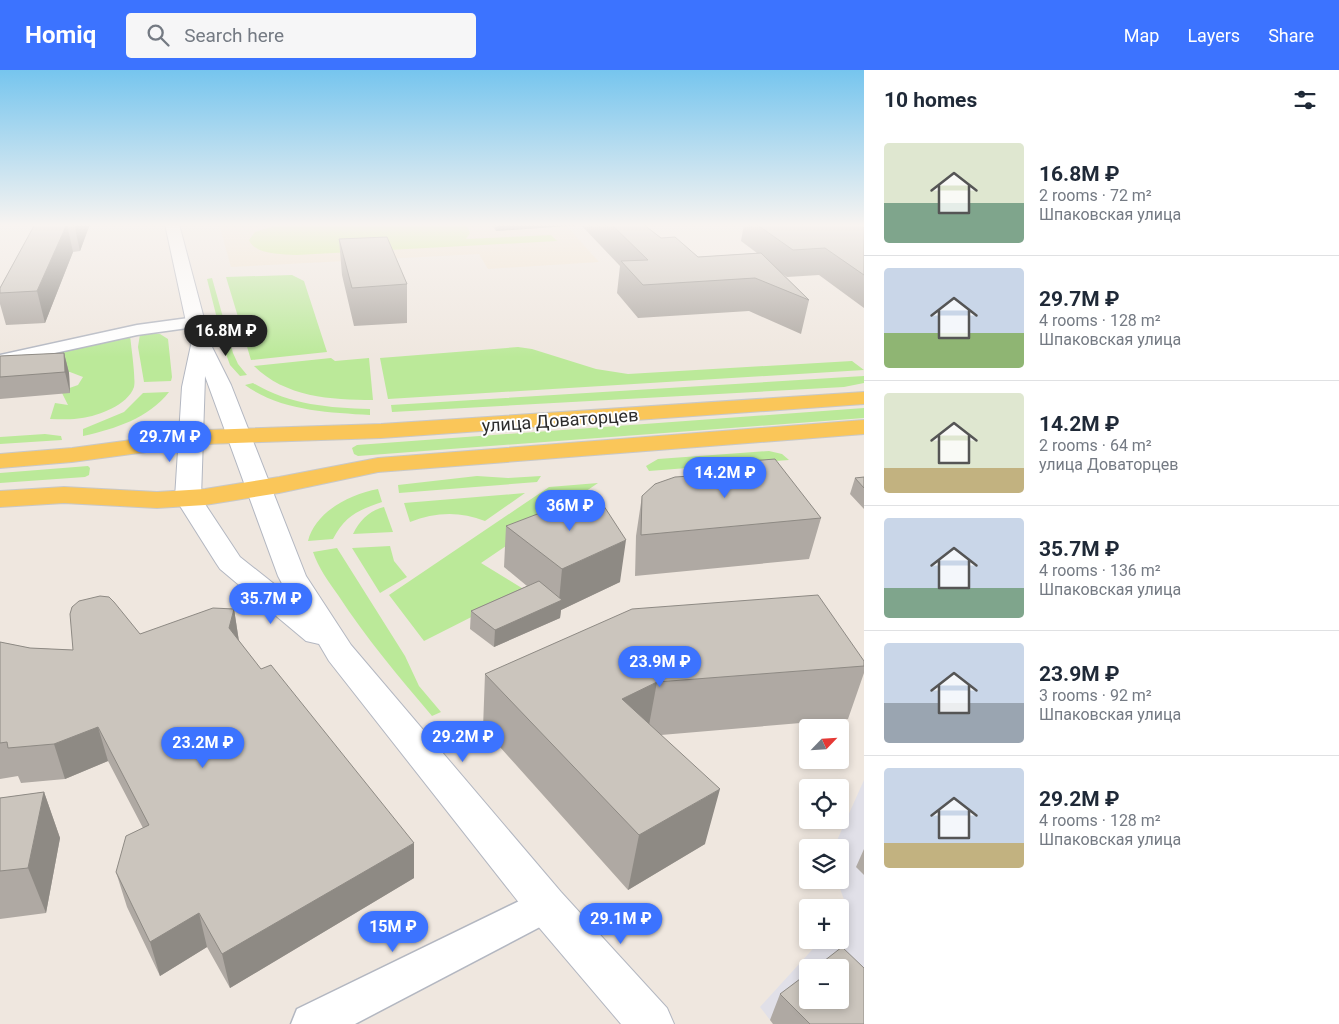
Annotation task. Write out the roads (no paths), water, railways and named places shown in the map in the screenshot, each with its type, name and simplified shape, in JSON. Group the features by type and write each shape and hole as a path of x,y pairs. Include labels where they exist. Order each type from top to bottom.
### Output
{"main road":[{"path":"183,269 201,346 220,385 292,576 305,601 321,621 340,653 546,905 651,1024"},
{"path":"201,346 193,386 188,498 230,563 340,653"},
{"name":"улица Доваторцев","path":"0,461 72,455 206,437 381,431 864,398"},
{"name":"улица Доваторцев","path":"0,498 64,496 157,500 188,498 278,485 378,465 864,427"}],"street":[{"path":"0,360 137,330 196,322"},
{"path":"312,1024 546,905"}]}
